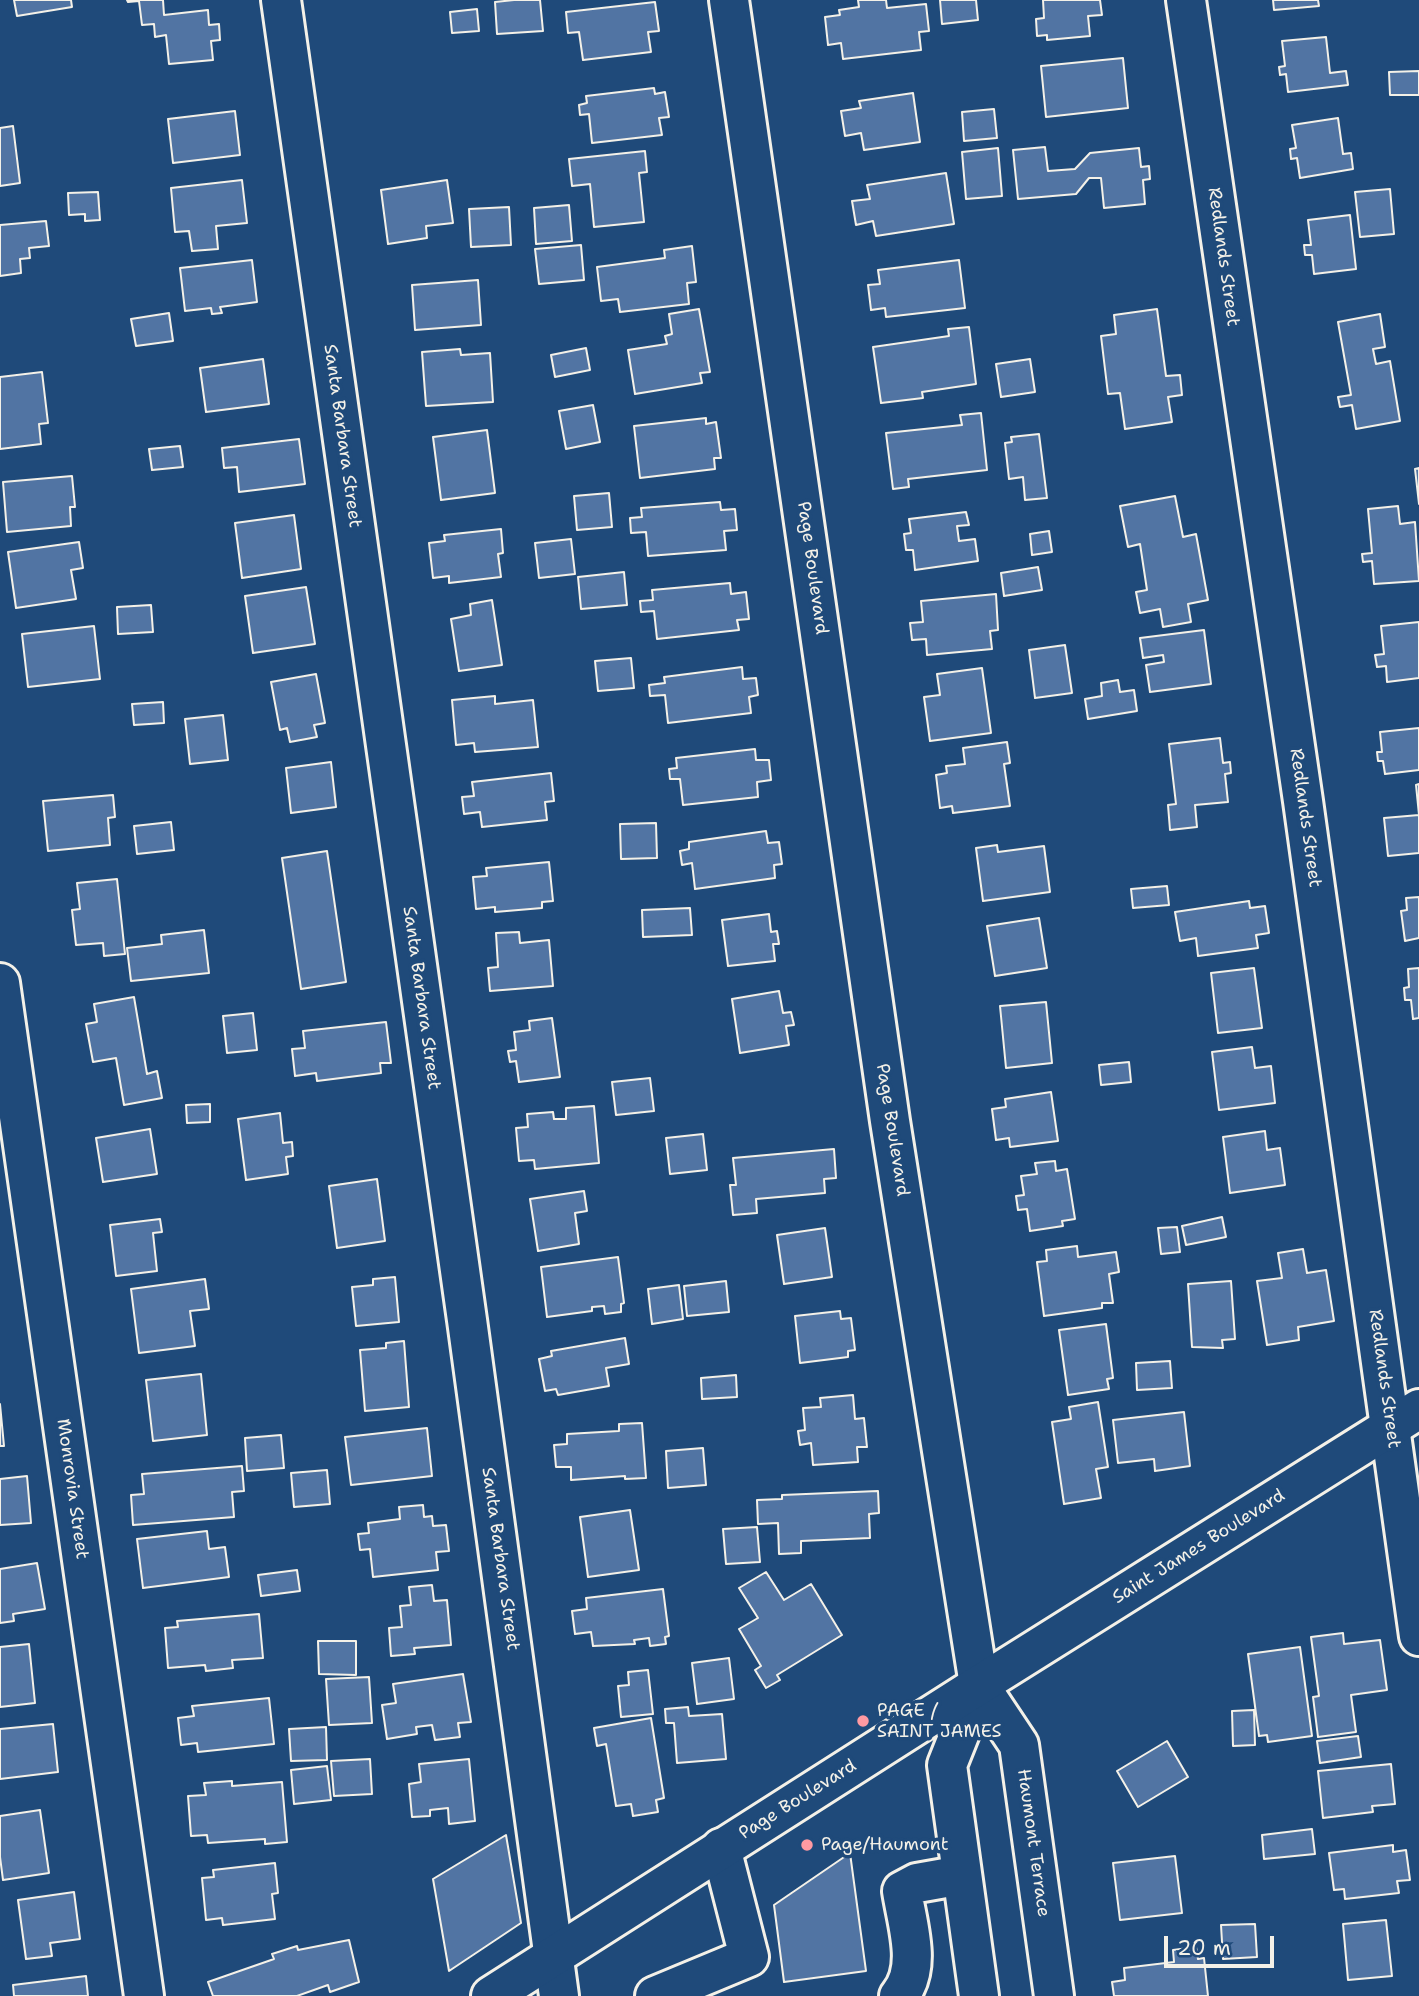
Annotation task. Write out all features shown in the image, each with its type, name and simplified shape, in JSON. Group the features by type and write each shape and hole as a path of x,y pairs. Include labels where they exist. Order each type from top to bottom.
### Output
{"street":[{"name":"Santa Barbara Street","path":"281,0 559,1996"},
{"name":"Page Boulevard","path":"491,1996 979,1685 890,1121 729,0"},
{"name":"Redlands Street","path":"1186,0 1301,788 1405,1418 1419,1636"},
{"name":"Monrovia Street","path":"0,983 144,1996"},
{"name":"Saint James Boulevard","path":"979,1685 1405,1418"},
{"path":"979,1685 947,1765 979,1996"},
{"name":"Haumont Terrace","path":"979,1685 1020,1745 1052,1996"},
{"path":"655,1996 749,1957 721,1848"},
{"path":"899,1996 907,1986 912,1972 902,1891 917,1883 962,1875"}],"building":[{"path":"14,0 71,0 72,7 17,16"},
{"path":"127,0 163,0 164,15 208,10 209,25 219,24 220,40 211,41 213,60 169,64 166,35 155,37 154,24 142,25 139,1"},
{"path":"540,0 543,31 497,34 495,2"},
{"path":"858,0 886,0 887,8 926,4 929,31 919,32 921,50 843,59 841,43 828,45 825,17 840,15 839,10 859,7"},
{"path":"940,0 976,0 978,20 942,24"},
{"path":"1043,0 1100,0 1102,15 1088,16 1090,36 1047,40 1047,35 1037,36 1036,19 1044,18"},
{"path":"1273,0 1318,0 1319,6 1274,10"},
{"path":"655,2 659,31 648,32 651,52 583,60 579,32 568,33 566,12"},
{"path":"477,9 479,31 452,33 450,12"},
{"path":"1326,37 1330,73 1346,71 1348,85 1288,92 1286,74 1280,75 1279,67 1285,66 1282,41"},
{"path":"1123,58 1128,108 1046,117 1041,66"},
{"path":"1419,71 1419,95 1390,95 1389,72"},
{"path":"654,88 655,94 665,92 669,117 659,118 662,135 592,143 589,114 580,115 579,105 587,103 586,96"},
{"path":"913,93 920,142 864,150 861,133 845,136 841,111 861,108 859,101"},
{"path":"994,109 997,138 964,141 962,112"},
{"path":"235,111 240,155 173,163 168,119"},
{"path":"1338,118 1343,154 1351,153 1353,169 1300,178 1297,158 1291,159 1290,149 1296,148 1292,125"},
{"path":"13,126 20,183 0,186 0,128"},
{"path":"1045,147 1048,171 1075,169 1090,153 1139,148 1141,167 1149,166 1150,179 1143,180 1145,204 1104,208 1101,178 1089,178 1076,194 1018,199 1013,150"},
{"path":"998,148 1002,196 966,199 962,152"},
{"path":"645,151 647,172 639,173 644,222 594,227 590,184 572,186 569,159"},
{"path":"946,173 954,224 876,236 873,221 856,225 852,201 870,199 867,185"},
{"path":"242,180 247,223 216,226 218,249 192,251 189,231 175,232 171,188"},
{"path":"447,180 453,223 426,226 427,238 388,244 381,190"},
{"path":"1390,189 1394,234 1360,237 1355,192"},
{"path":"98,192 100,220 85,221 85,214 69,215 68,193"},
{"path":"569,205 572,241 536,244 534,208"},
{"path":"509,207 511,245 471,247 469,209"},
{"path":"1350,215 1356,269 1314,274 1312,255 1305,255 1304,245 1311,245 1308,220"},
{"path":"46,221 49,246 29,248 30,258 20,259 21,273 0,276 0,225"},
{"path":"581,245 584,280 539,284 535,249"},
{"path":"692,246 696,282 687,283 689,304 620,312 618,299 601,301 597,267 665,258 664,250"},
{"path":"252,260 257,302 220,307 222,313 212,314 211,308 185,311 180,268"},
{"path":"959,260 965,308 886,317 885,308 871,310 868,285 880,284 878,270"},
{"path":"478,280 481,325 415,330 412,285"},
{"path":"699,309 710,372 700,373 702,383 635,394 628,350 667,344 665,336 672,334 669,314"},
{"path":"1157,309 1166,376 1180,375 1182,395 1168,397 1172,422 1125,429 1120,393 1108,394 1101,336 1116,334 1114,315"},
{"path":"169,313 173,341 136,346 131,319"},
{"path":"1380,314 1385,347 1373,349 1376,364 1390,361 1400,421 1356,429 1352,405 1340,407 1338,397 1351,395 1338,322"},
{"path":"969,327 976,384 922,392 923,398 881,403 873,347 949,336 948,329"},
{"path":"586,348 590,370 555,377 551,355"},
{"path":"460,349 461,355 490,353 493,402 426,406 422,352"},
{"path":"263,359 269,404 206,412 200,368"},
{"path":"1030,359 1035,392 1001,397 996,364"},
{"path":"42,372 48,423 39,424 41,444 0,449 0,377"},
{"path":"593,405 600,442 566,449 559,411"},
{"path":"981,413 987,470 908,479 909,487 893,489 886,433 962,425 960,415"},
{"path":"706,418 706,424 716,422 721,458 714,458 715,469 640,478 634,426"},
{"path":"487,430 495,493 441,500 433,437"},
{"path":"1039,434 1047,498 1025,500 1023,477 1009,479 1005,443 1012,442 1011,437"},
{"path":"299,439 305,484 239,492 237,467 224,468 222,448"},
{"path":"180,446 183,467 152,470 149,449"},
{"path":"1419,468 1419,504 1415,469"},
{"path":"72,476 75,507 70,507 71,526 7,532 3,482"},
{"path":"609,493 612,527 577,530 574,496"},
{"path":"1175,496 1183,537 1196,534 1208,600 1188,604 1191,622 1163,627 1160,609 1140,613 1136,592 1147,590 1140,544 1128,547 1120,506"},
{"path":"720,502 721,510 735,509 737,530 724,531 726,550 648,556 646,532 631,533 630,518 642,517 641,508"},
{"path":"1398,506 1400,524 1415,522 1419,581 1374,584 1372,561 1363,562 1362,554 1372,553 1368,509"},
{"path":"966,512 969,525 957,526 959,541 975,539 978,561 915,570 913,550 906,550 904,534 911,533 909,519"},
{"path":"294,515 301,569 242,578 235,523"},
{"path":"501,529 503,553 498,554 501,577 449,583 449,576 433,578 429,543 445,541 444,535"},
{"path":"1049,531 1052,552 1032,555 1030,534"},
{"path":"571,539 575,574 539,578 535,543"},
{"path":"79,542 83,568 71,570 76,599 16,608 8,552"},
{"path":"1038,567 1042,590 1004,596 1001,573"},
{"path":"624,572 627,605 581,609 578,577"},
{"path":"730,583 731,594 746,592 749,619 737,620 739,630 657,639 654,611 641,612 640,601 653,600 652,590"},
{"path":"306,587 315,644 253,653 245,596"},
{"path":"996,594 998,630 990,631 992,649 927,655 926,639 912,640 910,623 923,622 921,601"},
{"path":"492,600 502,665 459,671 451,619 471,615 470,604"},
{"path":"151,605 153,632 118,634 117,607"},
{"path":"1419,622 1419,678 1387,682 1386,666 1377,667 1375,655 1384,654 1381,626"},
{"path":"94,626 100,679 28,687 22,634"},
{"path":"1204,630 1211,684 1150,692 1146,665 1164,662 1163,655 1143,658 1140,638"},
{"path":"1065,645 1072,693 1035,698 1029,650"},
{"path":"631,658 634,688 598,691 595,661"},
{"path":"742,667 743,679 756,678 758,695 749,697 751,713 668,723 665,695 650,696 649,685 665,683 664,677"},
{"path":"982,668 991,733 930,741 924,697 940,695 937,674"},
{"path":"316,674 325,723 314,725 317,737 290,742 287,728 280,730 271,682"},
{"path":"1118,680 1120,692 1134,690 1137,711 1088,719 1085,699 1102,696 1101,683"},
{"path":"495,696 495,704 533,700 538,747 475,752 474,743 456,745 452,700"},
{"path":"163,702 164,723 134,725 132,704"},
{"path":"223,715 228,760 190,764 185,719"},
{"path":"1419,728 1419,770 1385,774 1383,761 1378,761 1377,752 1382,752 1380,732"},
{"path":"1220,738 1223,763 1230,762 1231,773 1225,774 1228,802 1195,805 1197,827 1170,830 1168,805 1176,804 1169,744"},
{"path":"1007,742 1010,763 1004,764 1010,806 953,813 952,806 940,808 936,775 947,773 946,766 965,764 963,748"},
{"path":"755,749 756,760 769,760 771,780 757,782 758,797 683,805 680,779 670,779 669,769 677,768 676,758"},
{"path":"331,762 336,807 291,813 286,768"},
{"path":"551,773 554,801 545,802 547,820 482,827 480,812 464,814 462,797 474,796 472,782"},
{"path":"1419,784 1419,815 1416,785"},
{"path":"113,795 115,817 108,818 110,845 48,851 43,801"},
{"path":"1419,815 1419,853 1388,856 1384,818"},
{"path":"171,822 174,850 137,854 134,826"},
{"path":"656,823 657,858 621,859 620,824"},
{"path":"766,831 768,843 779,842 782,864 774,865 775,878 695,889 692,863 682,865 680,851 689,849 689,842"},
{"path":"997,845 998,852 1044,846 1050,892 983,901 976,848"},
{"path":"327,851 346,982 301,989 282,858"},
{"path":"549,862 553,901 542,902 542,908 495,912 495,907 476,909 473,877 487,876 486,868"},
{"path":"117,879 125,954 104,956 103,943 76,945 72,910 80,909 77,883"},
{"path":"1167,886 1169,905 1133,908 1131,889"},
{"path":"1419,897 1419,938 1405,941 1401,911 1407,910 1406,898"},
{"path":"1249,901 1250,908 1265,906 1269,933 1256,935 1258,948 1198,956 1196,938 1180,941 1175,912"},
{"path":"690,908 692,935 643,937 642,910"},
{"path":"769,914 771,932 777,931 779,944 773,944 775,961 728,966 722,920"},
{"path":"1039,918 1047,968 995,976 987,926"},
{"path":"204,930 209,973 131,981 127,948 162,944 161,935"},
{"path":"519,932 520,943 549,940 553,986 490,991 488,968 498,967 496,933"},
{"path":"1254,968 1262,1028 1218,1033 1211,973"},
{"path":"1419,968 1419,1018 1413,1019 1411,1000 1405,1000 1404,988 1409,987 1408,969"},
{"path":"779,991 783,1013 791,1012 794,1025 786,1026 789,1045 740,1053 732,999"},
{"path":"134,997 147,1074 157,1071 162,1098 124,1105 116,1058 93,1062 86,1024 97,1022 94,1004"},
{"path":"1046,1002 1052,1063 1006,1068 1000,1006"},
{"path":"253,1013 257,1050 227,1053 223,1016"},
{"path":"552,1018 560,1077 519,1082 516,1061 510,1062 508,1051 516,1050 514,1032 530,1030 529,1021"},
{"path":"386,1022 391,1063 380,1063 381,1073 317,1081 316,1073 295,1076 292,1049 305,1048 303,1031"},
{"path":"1252,1047 1255,1068 1271,1066 1275,1103 1219,1110 1212,1052"},
{"path":"1129,1062 1131,1082 1101,1085 1099,1065"},
{"path":"650,1078 654,1111 616,1115 612,1082"},
{"path":"1051,1092 1058,1141 1010,1147 1009,1138 996,1140 992,1109 1006,1107 1005,1099"},
{"path":"210,1104 210,1122 187,1123 186,1105"},
{"path":"594,1106 599,1163 535,1169 534,1160 519,1161 516,1128 528,1127 527,1114 553,1112 554,1119 566,1119 566,1108"},
{"path":"280,1113 283,1143 292,1142 293,1156 286,1157 288,1174 246,1180 238,1119"},
{"path":"150,1129 157,1174 103,1182 96,1138"},
{"path":"1265,1131 1267,1150 1280,1148 1285,1185 1230,1193 1223,1137"},
{"path":"703,1134 707,1170 670,1174 666,1138"},
{"path":"834,1149 836,1178 824,1179 825,1193 756,1199 757,1213 733,1215 730,1185 736,1185 733,1158"},
{"path":"1055,1161 1056,1171 1067,1169 1075,1219 1062,1221 1063,1226 1030,1231 1027,1209 1018,1210 1016,1196 1024,1195 1021,1176 1037,1174 1035,1163"},
{"path":"377,1179 385,1241 337,1248 329,1186"},
{"path":"584,1191 587,1211 575,1213 579,1244 538,1251 530,1199"},
{"path":"1222,1217 1226,1237 1186,1245 1182,1226"},
{"path":"160,1219 162,1232 153,1233 157,1271 116,1276 110,1225"},
{"path":"1177,1227 1180,1252 1161,1254 1158,1228"},
{"path":"825,1228 832,1277 784,1284 777,1235"},
{"path":"1077,1246 1078,1257 1116,1252 1119,1272 1109,1274 1113,1303 1102,1303 1102,1308 1044,1316 1037,1262 1047,1261 1046,1250"},
{"path":"1303,1249 1307,1273 1326,1270 1334,1321 1298,1327 1299,1340 1267,1345 1257,1281 1282,1278 1278,1253"},
{"path":"618,1257 624,1303 621,1304 621,1312 605,1314 604,1306 592,1307 592,1311 547,1317 541,1267"},
{"path":"395,1277 399,1322 356,1326 352,1287 373,1285 373,1279"},
{"path":"205,1279 209,1309 190,1311 195,1346 139,1353 131,1289"},
{"path":"726,1281 729,1312 687,1316 684,1286"},
{"path":"1231,1281 1235,1339 1222,1340 1223,1348 1192,1347 1188,1284"},
{"path":"679,1285 683,1319 652,1324 648,1289"},
{"path":"840,1311 841,1319 851,1318 855,1350 848,1351 848,1357 800,1363 795,1316"},
{"path":"1106,1324 1113,1378 1107,1379 1109,1389 1068,1395 1059,1330"},
{"path":"625,1338 629,1364 606,1368 609,1386 558,1395 556,1389 545,1391 539,1359 552,1356 551,1351"},
{"path":"404,1341 409,1407 365,1411 360,1350 386,1348 386,1343"},
{"path":"1170,1361 1172,1388 1137,1390 1136,1363"},
{"path":"201,1374 207,1435 153,1441 146,1380"},
{"path":"736,1375 737,1397 702,1399 701,1378"},
{"path":"853,1395 855,1419 864,1418 867,1447 857,1447 858,1462 813,1465 811,1443 800,1445 798,1431 805,1430 803,1408 821,1407 820,1398"},
{"path":"1098,1402 1108,1467 1096,1469 1101,1498 1064,1504 1052,1422 1071,1419 1069,1407"},
{"path":"0,1404 4,1446 0,1446"},
{"path":"1184,1412 1190,1466 1155,1471 1154,1459 1118,1463 1113,1420"},
{"path":"642,1423 646,1478 625,1479 625,1476 571,1480 571,1467 556,1467 554,1445 567,1444 567,1434 619,1431 619,1424"},
{"path":"427,1428 432,1476 351,1485 345,1437"},
{"path":"281,1435 284,1468 247,1471 245,1438"},
{"path":"703,1448 706,1485 668,1488 666,1451"},
{"path":"242,1466 244,1491 232,1492 234,1517 133,1525 131,1495 144,1494 142,1474"},
{"path":"327,1470 330,1504 294,1507 291,1473"},
{"path":"27,1476 31,1523 0,1525 0,1479"},
{"path":"878,1491 879,1513 869,1514 870,1538 801,1541 801,1553 779,1554 778,1523 758,1524 757,1500 782,1499 782,1495"},
{"path":"423,1505 424,1517 432,1516 433,1526 446,1525 449,1551 436,1552 438,1570 373,1577 370,1549 360,1550 358,1534 369,1533 368,1523 400,1519 399,1507"},
{"path":"630,1510 639,1570 588,1577 580,1517"},
{"path":"757,1527 760,1562 726,1564 723,1529"},
{"path":"207,1531 209,1549 225,1547 229,1577 143,1588 137,1539"},
{"path":"37,1563 45,1609 13,1614 14,1621 0,1623 0,1569"},
{"path":"297,1570 300,1591 261,1596 258,1575"},
{"path":"766,1572 784,1600 811,1584 842,1635 777,1675 780,1680 766,1688 755,1670 761,1666 739,1629 758,1618 739,1588"},
{"path":"432,1585 434,1601 447,1600 451,1645 414,1648 415,1654 391,1656 389,1628 402,1627 400,1606 411,1605 409,1587"},
{"path":"663,1589 669,1636 665,1637 666,1644 650,1646 649,1638 634,1640 635,1644 593,1646 591,1632 575,1634 572,1611 587,1609 586,1598"},
{"path":"259,1614 263,1658 232,1660 233,1668 206,1671 205,1665 168,1668 165,1628 178,1627 177,1621"},
{"path":"1343,1633 1344,1644 1380,1640 1387,1690 1351,1695 1356,1732 1318,1737 1313,1697 1319,1696 1311,1637"},
{"path":"318,1641 356,1641 356,1675 319,1674"},
{"path":"29,1644 35,1703 0,1707 0,1647"},
{"path":"1300,1647 1312,1736 1268,1742 1267,1735 1259,1736 1248,1654"},
{"path":"729,1658 734,1699 697,1704 692,1663"},
{"path":"648,1670 653,1714 621,1717 618,1686 629,1685 628,1672"},
{"path":"463,1674 471,1722 458,1723 460,1737 435,1740 432,1725 416,1727 417,1734 387,1739 382,1705 396,1703 393,1684"},
{"path":"369,1677 372,1723 329,1725 326,1679"},
{"path":"269,1698 274,1744 198,1752 197,1743 181,1745 178,1718 194,1716 192,1706"},
{"path":"688,1707 689,1716 722,1714 726,1759 677,1763 674,1723 666,1723 665,1709"},
{"path":"1254,1710 1255,1745 1233,1746 1232,1711"},
{"path":"651,1718 664,1798 656,1800 658,1812 633,1816 631,1804 616,1806 606,1744 597,1746 594,1728"},
{"path":"53,1724 58,1772 0,1779 0,1729"},
{"path":"326,1727 327,1760 291,1761 289,1729"},
{"path":"1358,1736 1361,1757 1320,1763 1317,1741"},
{"path":"1167,1741 1188,1777 1138,1807 1117,1771"},
{"path":"370,1759 372,1794 334,1796 331,1761"},
{"path":"469,1759 475,1821 449,1824 448,1808 430,1810 430,1816 412,1817 409,1784 421,1782 419,1764"},
{"path":"1391,1764 1395,1804 1372,1806 1373,1812 1323,1818 1318,1771"},
{"path":"327,1766 331,1800 294,1804 291,1770"},
{"path":"232,1781 232,1786 282,1782 287,1842 265,1844 265,1839 208,1843 207,1835 191,1836 188,1796 206,1795 204,1783"},
{"path":"40,1810 49,1873 3,1880 0,1816"},
{"path":"1312,1829 1315,1854 1264,1859 1262,1835"},
{"path":"506,1835 521,1923 449,1971 433,1879"},
{"path":"1393,1845 1393,1852 1406,1850 1410,1880 1397,1881 1399,1893 1345,1899 1344,1889 1334,1890 1329,1853"},
{"path":"850,1853 866,1971 784,1982 774,1905"},
{"path":"1175,1856 1182,1913 1120,1920 1113,1863"},
{"path":"275,1863 278,1893 272,1894 275,1919 223,1925 222,1918 206,1920 202,1878 214,1877 213,1870"},
{"path":"74,1892 80,1939 50,1943 52,1956 26,1959 18,1900"},
{"path":"1386,1920 1392,1976 1348,1980 1343,1924"},
{"path":"1255,1924 1257,1957 1223,1959 1221,1925"},
{"path":"349,1940 359,1982 330,1992 328,1985 297,1996 213,1996 208,1982 274,1959 272,1954 297,1946 298,1950"},
{"path":"1196,1947 1198,1959 1204,1958 1208,1996 1114,1996 1112,1982 1125,1980 1124,1968 1174,1962 1173,1950"},
{"path":"86,1976 88,1996 14,1996 13,1985"}],"place":[{"name":"PAGE / SAINT JAMES","path":"863,1721"},
{"name":"Page/Haumont","path":"807,1845"}]}
